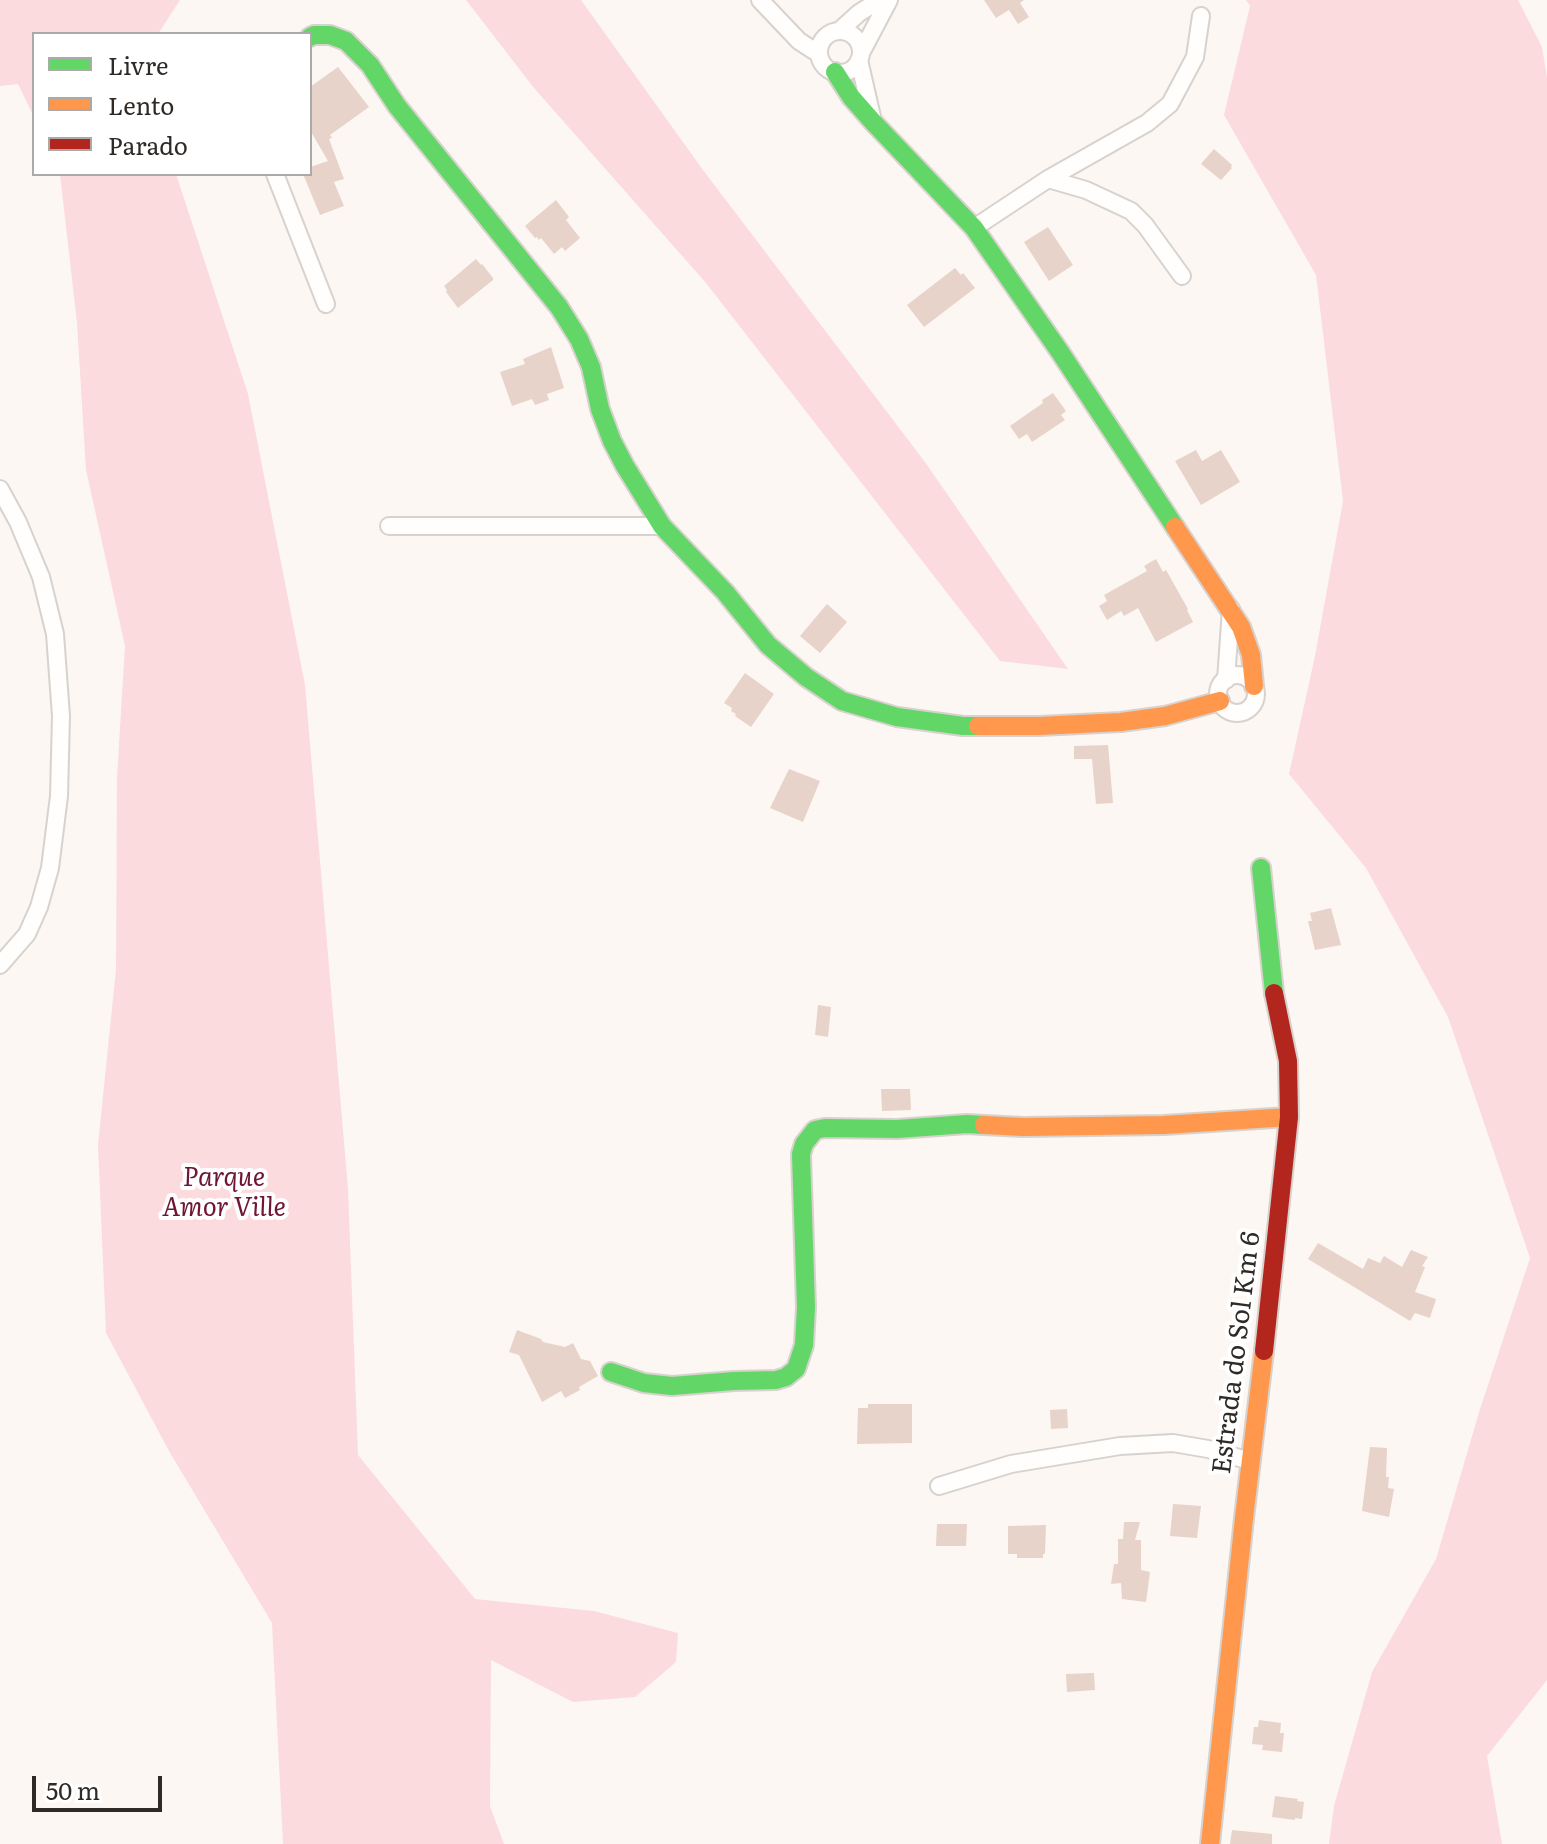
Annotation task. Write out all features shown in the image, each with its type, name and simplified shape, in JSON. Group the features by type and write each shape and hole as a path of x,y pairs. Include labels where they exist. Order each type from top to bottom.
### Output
{"street":[{"path":"760,0 799,41 819,54 825,66 835,72 873,122 974,228 1231,609 1247,641 1256,692 1254,704 1245,711 1233,712 1222,706 1219,689 1230,677 1242,676 1254,686"},
{"path":"819,54 821,43 834,32 870,6 888,0"},
{"path":"835,72 853,68 888,0"},
{"path":"974,228 1048,179 1147,123 1170,104 1195,57 1201,16"},
{"path":"791,33 848,32 855,37 860,44 873,122"},
{"path":"312,37 330,35 346,41 370,65 406,118 559,307 579,339 591,367 600,409 612,441 662,526 725,592 768,645 806,677 842,701 897,717 963,726 1121,722 1165,716 1220,701"},
{"path":"276,176 326,304"},
{"path":"1048,179 1086,190 1131,211 1182,276"},
{"path":"0,489 41,577 55,634 61,716 59,796 50,868 39,907 27,934 0,965"},
{"path":"389,526 662,526"},
{"path":"1226,680 1231,609"},
{"name":"Estrada do Sol Km 6","path":"1210,1844 1289,1117 1288,1061 1273,987 1261,868"},
{"path":"611,1372 644,1383 672,1386 776,1380 796,1369 804,1345 806,1307 801,1154 804,1144 815,1130 967,1124 1023,1127 1164,1125 1289,1117"},
{"path":"939,1486 1011,1464 1120,1446 1173,1443 1250,1461"}],"green space":[{"path":"0,0 180,0 159,32 32,32 32,113 18,84 0,86"},
{"path":"466,0 581,0 703,170 925,462 1068,669 1000,661 706,283 534,88"},
{"path":"1246,0 1518,0 1542,47 1547,77 1547,1680 1487,1756 1502,1844 1329,1844 1334,1806 1372,1672 1436,1559 1480,1409 1530,1258 1448,1017 1366,868 1289,774 1315,656 1343,501 1316,275 1224,115 1250,6"},
{"name":"Parque Amor Ville","path":"60,176 177,176 248,394 305,685 348,1189 358,1455 475,1599 594,1611 678,1633 676,1662 635,1697 573,1702 491,1660 490,1806 504,1844 283,1844 272,1623 169,1451 106,1333 98,1145 116,969 117,777 125,646 86,470 77,323"}],"building":[{"path":"984,0 1024,0 1020,3 1029,17 1018,24 1009,10 996,18"},
{"path":"338,67 369,107 330,135 344,179 334,182 344,206 320,215 304,176 312,176 312,166 328,161 312,133 312,86"},
{"path":"1214,149 1232,165 1221,180 1201,164"},
{"path":"556,200 580,238 565,251 562,247 554,254 541,238 535,238 525,226"},
{"path":"1048,227 1073,265 1049,281 1024,242"},
{"path":"476,259 493,280 458,308 444,286"},
{"path":"955,268 975,288 924,327 907,305"},
{"path":"551,347 564,388 547,394 549,400 535,405 532,399 512,406 500,372 525,364 523,359"},
{"path":"1053,393 1066,411 1061,415 1065,420 1032,442 1027,434 1019,439 1010,426"},
{"path":"1196,450 1202,461 1221,450 1240,482 1201,505 1175,461"},
{"path":"1156,559 1163,572 1166,570 1193,622 1156,642 1138,608 1124,616 1121,611 1107,620 1099,606 1107,601 1104,595 1147,571 1144,566"},
{"path":"827,604 847,622 820,653 800,636"},
{"path":"745,673 774,694 751,727 735,716 732,708 724,703"},
{"path":"1108,745 1113,803 1096,804 1092,759 1074,759 1074,746"},
{"path":"789,769 820,781 803,822 770,808"},
{"path":"1331,908 1341,945 1315,950 1308,921 1312,921 1310,913"},
{"path":"818,1005 831,1007 828,1037 815,1035"},
{"path":"881,1089 910,1089 911,1110 882,1111"},
{"path":"1318,1243 1363,1269 1368,1258 1380,1263 1384,1256 1402,1267 1411,1250 1428,1257 1422,1266 1425,1267 1415,1292 1436,1299 1430,1318 1415,1313 1410,1321 1308,1259"},
{"path":"517,1330 543,1342 565,1347 573,1343 581,1359 590,1361 598,1376 565,1398 561,1391 542,1402 519,1355 509,1352"},
{"path":"868,1404 912,1404 912,1443 857,1444 858,1408 868,1408"},
{"path":"1067,1409 1068,1428 1051,1429 1050,1410"},
{"path":"1370,1447 1387,1448 1386,1477 1389,1477 1388,1488 1394,1489 1389,1517 1362,1511"},
{"path":"1173,1504 1201,1506 1197,1538 1170,1536"},
{"path":"1124,1522 1140,1522 1135,1540 1141,1540 1141,1570 1150,1572 1146,1602 1122,1599 1121,1583 1111,1584 1114,1564 1118,1564 1118,1539 1123,1539"},
{"path":"937,1524 967,1524 966,1546 936,1546"},
{"path":"1046,1525 1043,1558 1017,1558 1017,1554 1008,1554 1008,1526"},
{"path":"1094,1673 1095,1690 1067,1692 1066,1674"},
{"path":"1259,1720 1281,1723 1280,1733 1284,1733 1282,1752 1262,1750 1263,1745 1252,1744 1254,1727 1258,1727"},
{"path":"1275,1796 1304,1802 1302,1819 1272,1817"},
{"path":"1232,1830 1272,1834 1272,1844 1230,1844"}],"traffic: fast":[{"path":"312,36 330,35 346,41 370,65 397,106 559,307 579,339 591,367 600,409 612,441 662,526 725,592 768,645 806,677 842,701 897,717 978,726"},
{"path":"835,72 873,122 974,228 1175,527"},
{"path":"1261,868 1274,993"},
{"path":"611,1372 644,1383 672,1386 786,1377 796,1369 804,1345 806,1307 801,1154 804,1144 815,1130 825,1128 984,1125"}],"traffic: slow":[{"path":"1175,527 1241,627 1251,655 1254,686"},
{"path":"978,726 1121,722 1165,716 1220,701"},
{"path":"984,1125 1164,1125 1289,1117"},
{"path":"1210,1844 1264,1351"}],"traffic: jam":[{"path":"1264,1351 1289,1117 1288,1061 1274,993"}]}
